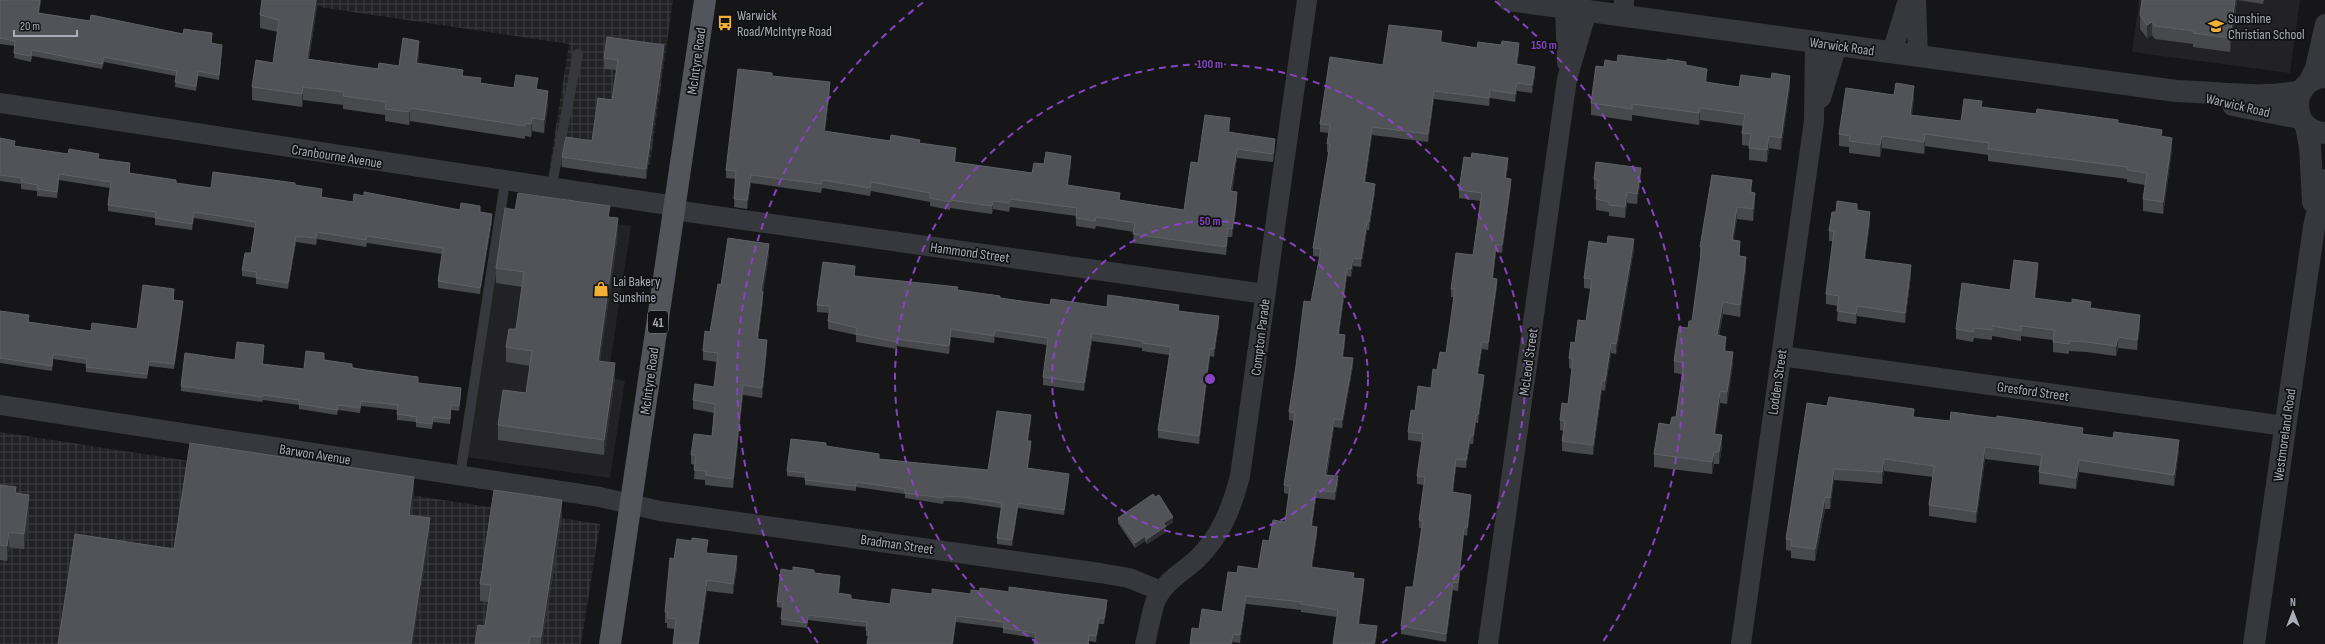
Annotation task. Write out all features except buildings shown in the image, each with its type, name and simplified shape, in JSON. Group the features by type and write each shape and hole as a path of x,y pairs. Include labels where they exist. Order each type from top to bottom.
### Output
{"main road":[{"name":"McIntyre Road","path":"610,644 705,0"}],"street":[{"name":"Compton Parade","path":"1145,644 1156,600 1161,591 1210,545 1228,514 1235,496 1244,455 1265,294 1307,0"},
{"name":"Warwick Road","path":"1508,0 1565,8 1624,8 1815,42 2176,91 2277,96 2311,84"},
{"path":"1892,53 1908,0"},
{"path":"1916,0 1918,56"},
{"name":"McLeod Street","path":"1488,644 1567,79 1565,8"},
{"name":"McLeod Street","path":"1567,79 1596,8"},
{"path":"2311,84 2325,24"},
{"name":"Lodden Street","path":"1741,644 1814,121 1815,42"},
{"name":"Lodden Street","path":"1814,121 1837,45"},
{"name":"Westmoreland Road","path":"2311,84 2297,109 2310,126 2314,227"},
{"name":"Warwick Road","path":"2176,91 2310,126"},
{"name":"Cranbourne Avenue","path":"0,103 675,208"},
{"name":"Westmoreland Road","path":"2254,644 2314,227 2325,180"},
{"name":"Hammond Street","path":"675,208 1265,294"},
{"name":"Gresford Street","path":"1781,356 2285,426"},
{"name":"Barwon Avenue","path":"0,405 460,476 630,504"},
{"name":"Bradman Street","path":"630,504 660,511 1100,573 1129,578 1161,591"}],"lane":[{"path":"552,189 578,54"},
{"path":"460,476 505,182"}],"shaded area":[{"path":"272,0 673,0 650,164 632,178 550,165 569,44"},
{"name":"Sunshine Christian School","path":"2139,0 2300,0 2290,73 2132,52"},
{"path":"505,207 631,226 608,377 625,381 610,478 466,457"},
{"path":"0,432 600,524 581,644 0,644"}],"place":[{"name":"Warwick Road/McIntyre Road","path":"725,23"},
{"name":"Sunshine Christian School","path":"2216,26"},
{"name":"Lai Bakery Sunshine","path":"601,289"}]}
